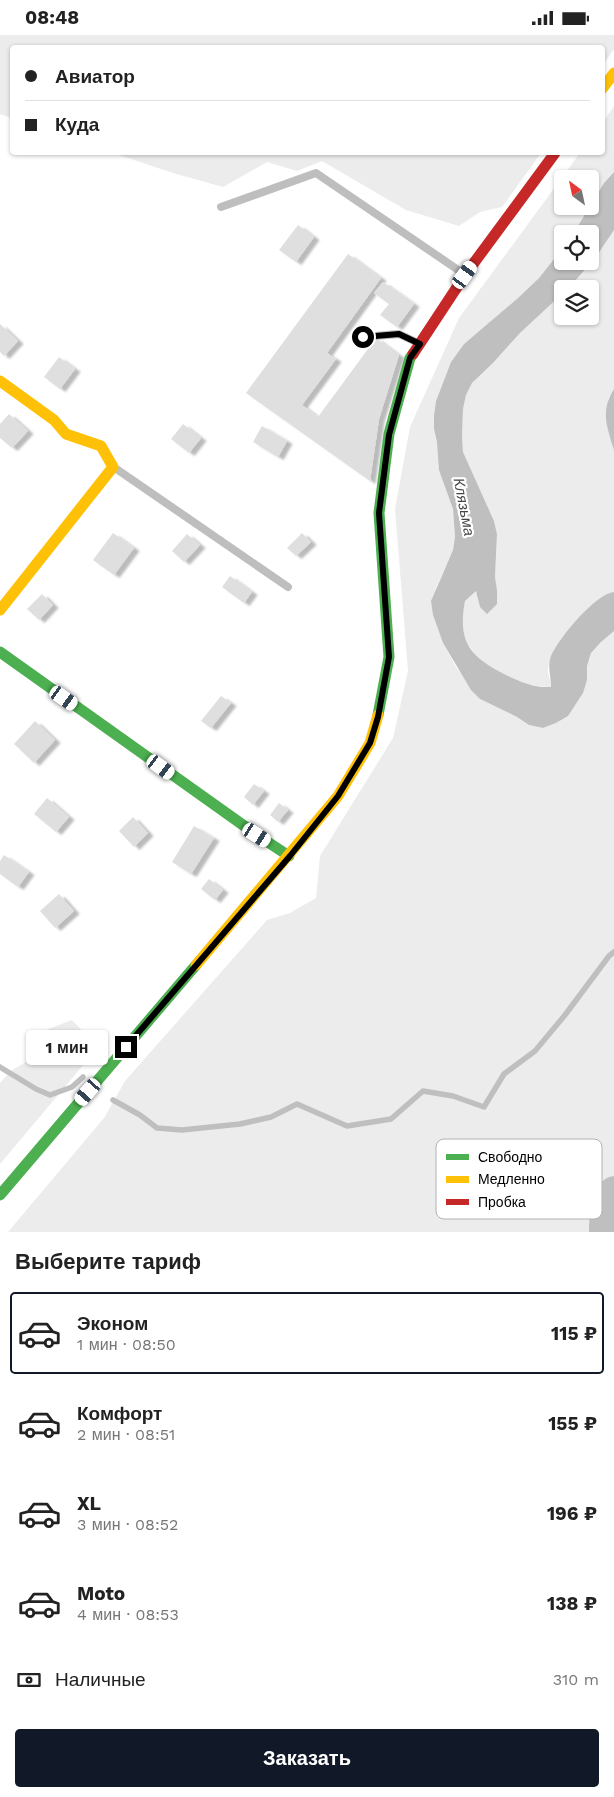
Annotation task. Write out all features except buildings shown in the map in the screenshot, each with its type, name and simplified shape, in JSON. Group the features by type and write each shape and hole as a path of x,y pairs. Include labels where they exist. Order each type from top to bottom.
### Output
{"street":[{"path":"605,85 614,73"},
{"path":"0,1195 290,856 338,796 370,743 378,717 389,657 379,513 389,435 410,358 465,275 555,155"},
{"path":"0,381 54,420 66,434 101,446 113,467 0,610"},
{"path":"0,652 249,829 290,856"}],"lane":[{"path":"221,207 316,173 465,275"},
{"path":"363,337 399,334 420,344"},
{"path":"113,467 288,587"}],"shaded area":[{"path":"0,35 614,35 614,49 605,62 605,45 10,45 10,117 0,114"},
{"path":"614,106 614,172 599,191 599,170 568,170 579,155 605,155 605,119"},
{"path":"119,155 540,155 502,207 480,212 459,226 406,210 322,161 297,171 267,162 223,187"},
{"path":"554,188 554,215 585,215 578,225 554,225 554,259 539,278 518,298 464,344 451,362 436,401 434,429 453,509 455,537 453,550 436,588 433,615 443,643 456,667 480,699 529,725 543,728 568,716 587,680 587,666 591,653 610,632 614,631 614,1176 609,1177 602,1186 602,1139 436,1139 436,1219 590,1219 589,1232 8,1232 104,1118 125,1081 267,920 290,913 316,898 320,856 393,738 408,671 395,509 410,427 459,318"},
{"path":"614,230 614,389 608,399 607,426 614,450 614,592 605,595 595,602 565,635 557,647 548,668 551,687 538,686 510,678 484,663 466,641 462,629 465,601 477,590 480,607 497,590 495,577 497,534 494,521 463,452 463,409 466,395 472,383 520,333 554,301 554,325 599,325 599,280 576,280 585,270 599,270 599,252"},
{"path":"72,1020 91,1040 95,1051 0,1164 0,1083 11,1071 37,1055 46,1030"}],"water":[{"path":"614,172 614,230 599,252 599,225 578,225 585,215 599,215 599,191"},
{"name":"Клязьма","path":"554,259 554,270 585,270 576,280 554,280 554,301 520,333 472,383 466,395 463,409 463,452 494,521 497,534 495,577 497,604 487,614 480,607 476,591 465,601 463,628 469,647 484,662 517,680 533,685 551,687 549,664 555,648 569,628 588,608 597,600 614,592 614,631 591,653 583,693 568,716 543,728 529,725 480,699 471,690 443,643 433,615 431,601 453,550 455,537 453,509 439,470 434,429 436,401 451,362 464,344 539,278"},
{"path":"614,389 614,450 607,426 606,412"},
{"path":"614,1176 614,1232 589,1232 590,1219 602,1219 602,1181"}],"waterway":[{"path":"113,1100 140,1115 157,1128 182,1130 240,1124 271,1117 297,1104 347,1126 391,1119 423,1091 453,1096 484,1107 504,1074 535,1051 614,952"},
{"path":"0,1067 36,1089 50,1095 72,1087 83,1077"}],"traffic: fast":[{"path":"378,715 389,657 379,513 389,434 410,358 413,354"},
{"path":"0,652 289,856"},
{"path":"0,1195 196,965"}],"traffic: slow":[{"path":"605,85 614,73"},
{"path":"0,381 54,420 66,434 101,446 113,467 0,610"},
{"path":"196,965 338,796 370,743 378,715"}],"traffic: jam":[{"path":"413,354 465,275 554,155"}],"route":[{"path":"126,1047 290,856 338,796 370,743 378,717 389,657 379,513 389,435 410,358 420,344 399,334 363,337"}]}
